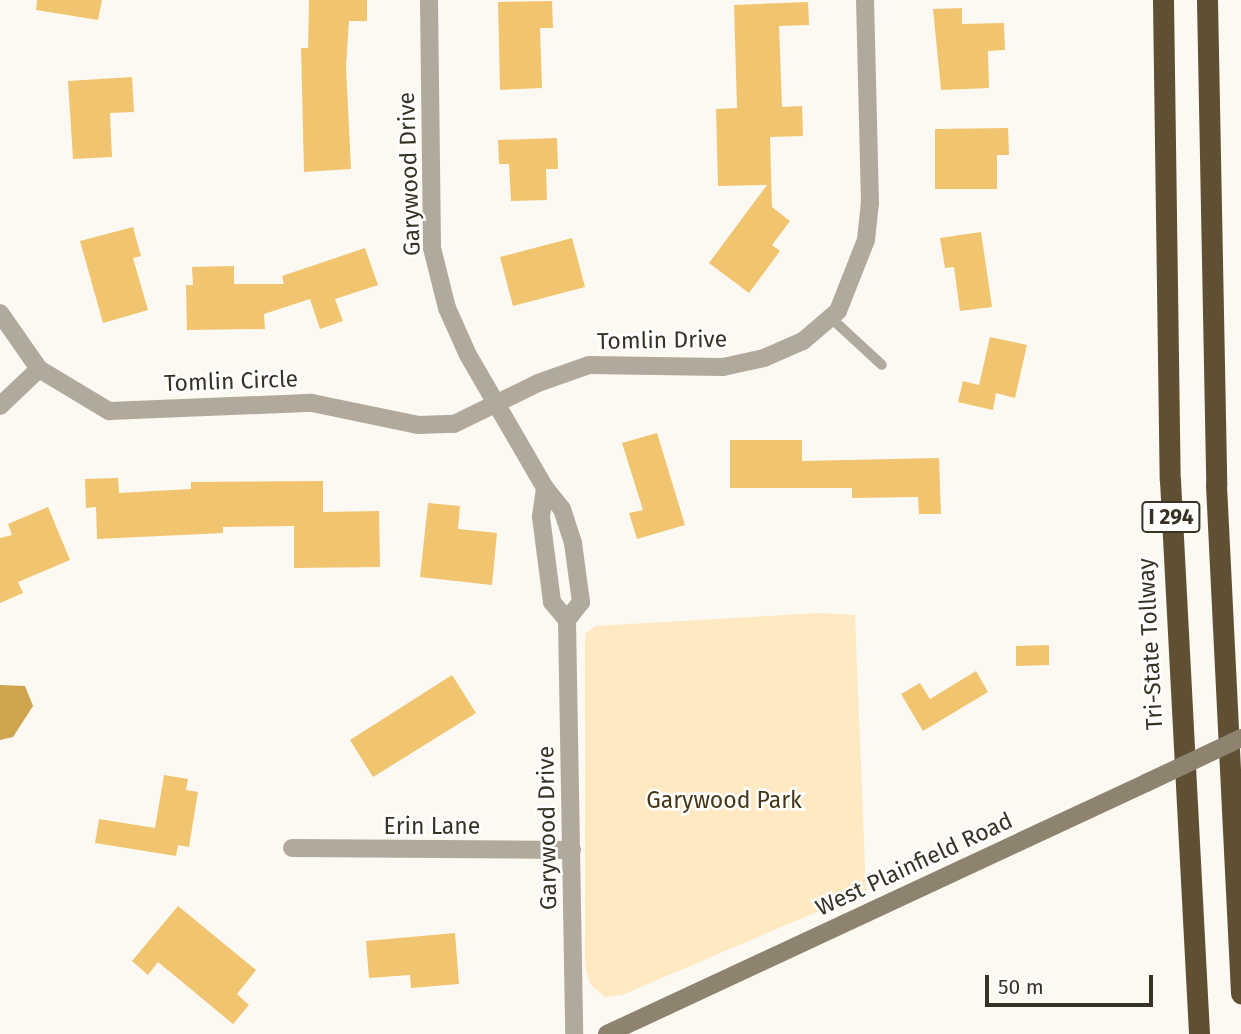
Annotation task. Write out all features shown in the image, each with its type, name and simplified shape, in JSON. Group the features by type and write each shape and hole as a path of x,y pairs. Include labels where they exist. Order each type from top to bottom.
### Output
{"highway":[{"name":"Tri-State Tollway","path":"1163,0 1170,480 1199,1034"},
{"name":"I 294","path":"1207,0 1216,485 1241,993"}],"main road":[{"name":"West Plainfield Road","path":"607,1034 1241,738"}],"street":[{"name":"Garywood Drive","path":"429,0 432,248 447,308 468,355 545,488 562,509 579,576 581,602 567,620"},
{"name":"Tomlin Drive","path":"499,405 538,383 589,365 723,367 764,358 803,341 838,311 866,240 870,203 866,0"},
{"name":"Tomlin Circle","path":"0,313 39,369 108,411 312,403 418,425 454,424 499,405"},
{"path":"0,406 39,369"},
{"name":"Garywood Drive","path":"545,488 541,517 552,602 567,620 573,1034"},
{"name":"Erin Lane","path":"292,848 572,849"}],"lane":[{"path":"831,318 882,365"}],"green space":[{"name":"Garywood Park","path":"820,613 855,615 866,891 622,995 605,997 590,984 585,965 585,634 595,626"}],"shaded area":[{"path":"0,685 25,686 33,706 13,737 0,740"}],"building":[{"path":"37,0 102,0 98,20 36,10"},
{"path":"309,0 367,0 367,21 349,21 346,66 351,169 304,172 301,48 308,48"},
{"path":"552,1 553,28 540,28 542,88 500,90 498,2"},
{"path":"808,2 809,25 779,26 782,107 802,106 803,136 770,137 772,207 790,221 772,245 780,251 749,293 709,263 767,185 718,186 716,109 737,108 734,5"},
{"path":"962,8 962,24 1004,23 1005,50 988,51 989,88 941,90 933,9"},
{"path":"132,77 134,112 110,113 112,157 73,159 68,81"},
{"path":"1008,128 1009,155 997,155 997,189 935,189 935,129"},
{"path":"557,138 558,169 546,169 547,200 511,201 509,164 499,164 498,140"},
{"path":"133,227 141,256 133,258 148,310 103,323 80,241"},
{"path":"981,232 992,307 960,311 954,267 945,268 940,238"},
{"path":"572,238 585,287 513,306 500,257"},
{"path":"365,248 378,285 335,299 343,321 320,329 310,299 264,314 265,329 187,330 186,285 193,285 192,267 234,266 234,284 284,284 282,276"},
{"path":"990,337 1027,345 1015,398 996,393 993,410 958,402 963,381 979,385"},
{"path":"657,433 685,525 637,539 629,513 643,510 622,443"},
{"path":"730,440 802,440 802,461 939,458 941,514 919,514 918,497 852,498 852,488 730,488"},
{"path":"118,478 119,493 191,489 191,482 323,481 323,512 379,511 380,567 294,568 294,526 223,527 223,533 97,539 96,507 86,508 85,479"},
{"path":"428,503 460,506 458,529 497,533 492,585 420,577"},
{"path":"48,507 70,560 18,582 23,593 0,603 0,538 12,535 8,524"},
{"path":"1049,645 1049,665 1016,666 1016,646"},
{"path":"976,671 988,692 923,731 901,694 920,683 930,699"},
{"path":"452,675 476,713 373,777 350,740"},
{"path":"164,775 188,779 186,790 198,792 189,847 178,845 176,856 95,843 99,819 155,828"},
{"path":"178,906 256,970 237,994 249,1005 233,1024 158,962 148,975 132,961"},
{"path":"455,933 459,984 411,988 410,975 369,978 366,941"}]}
